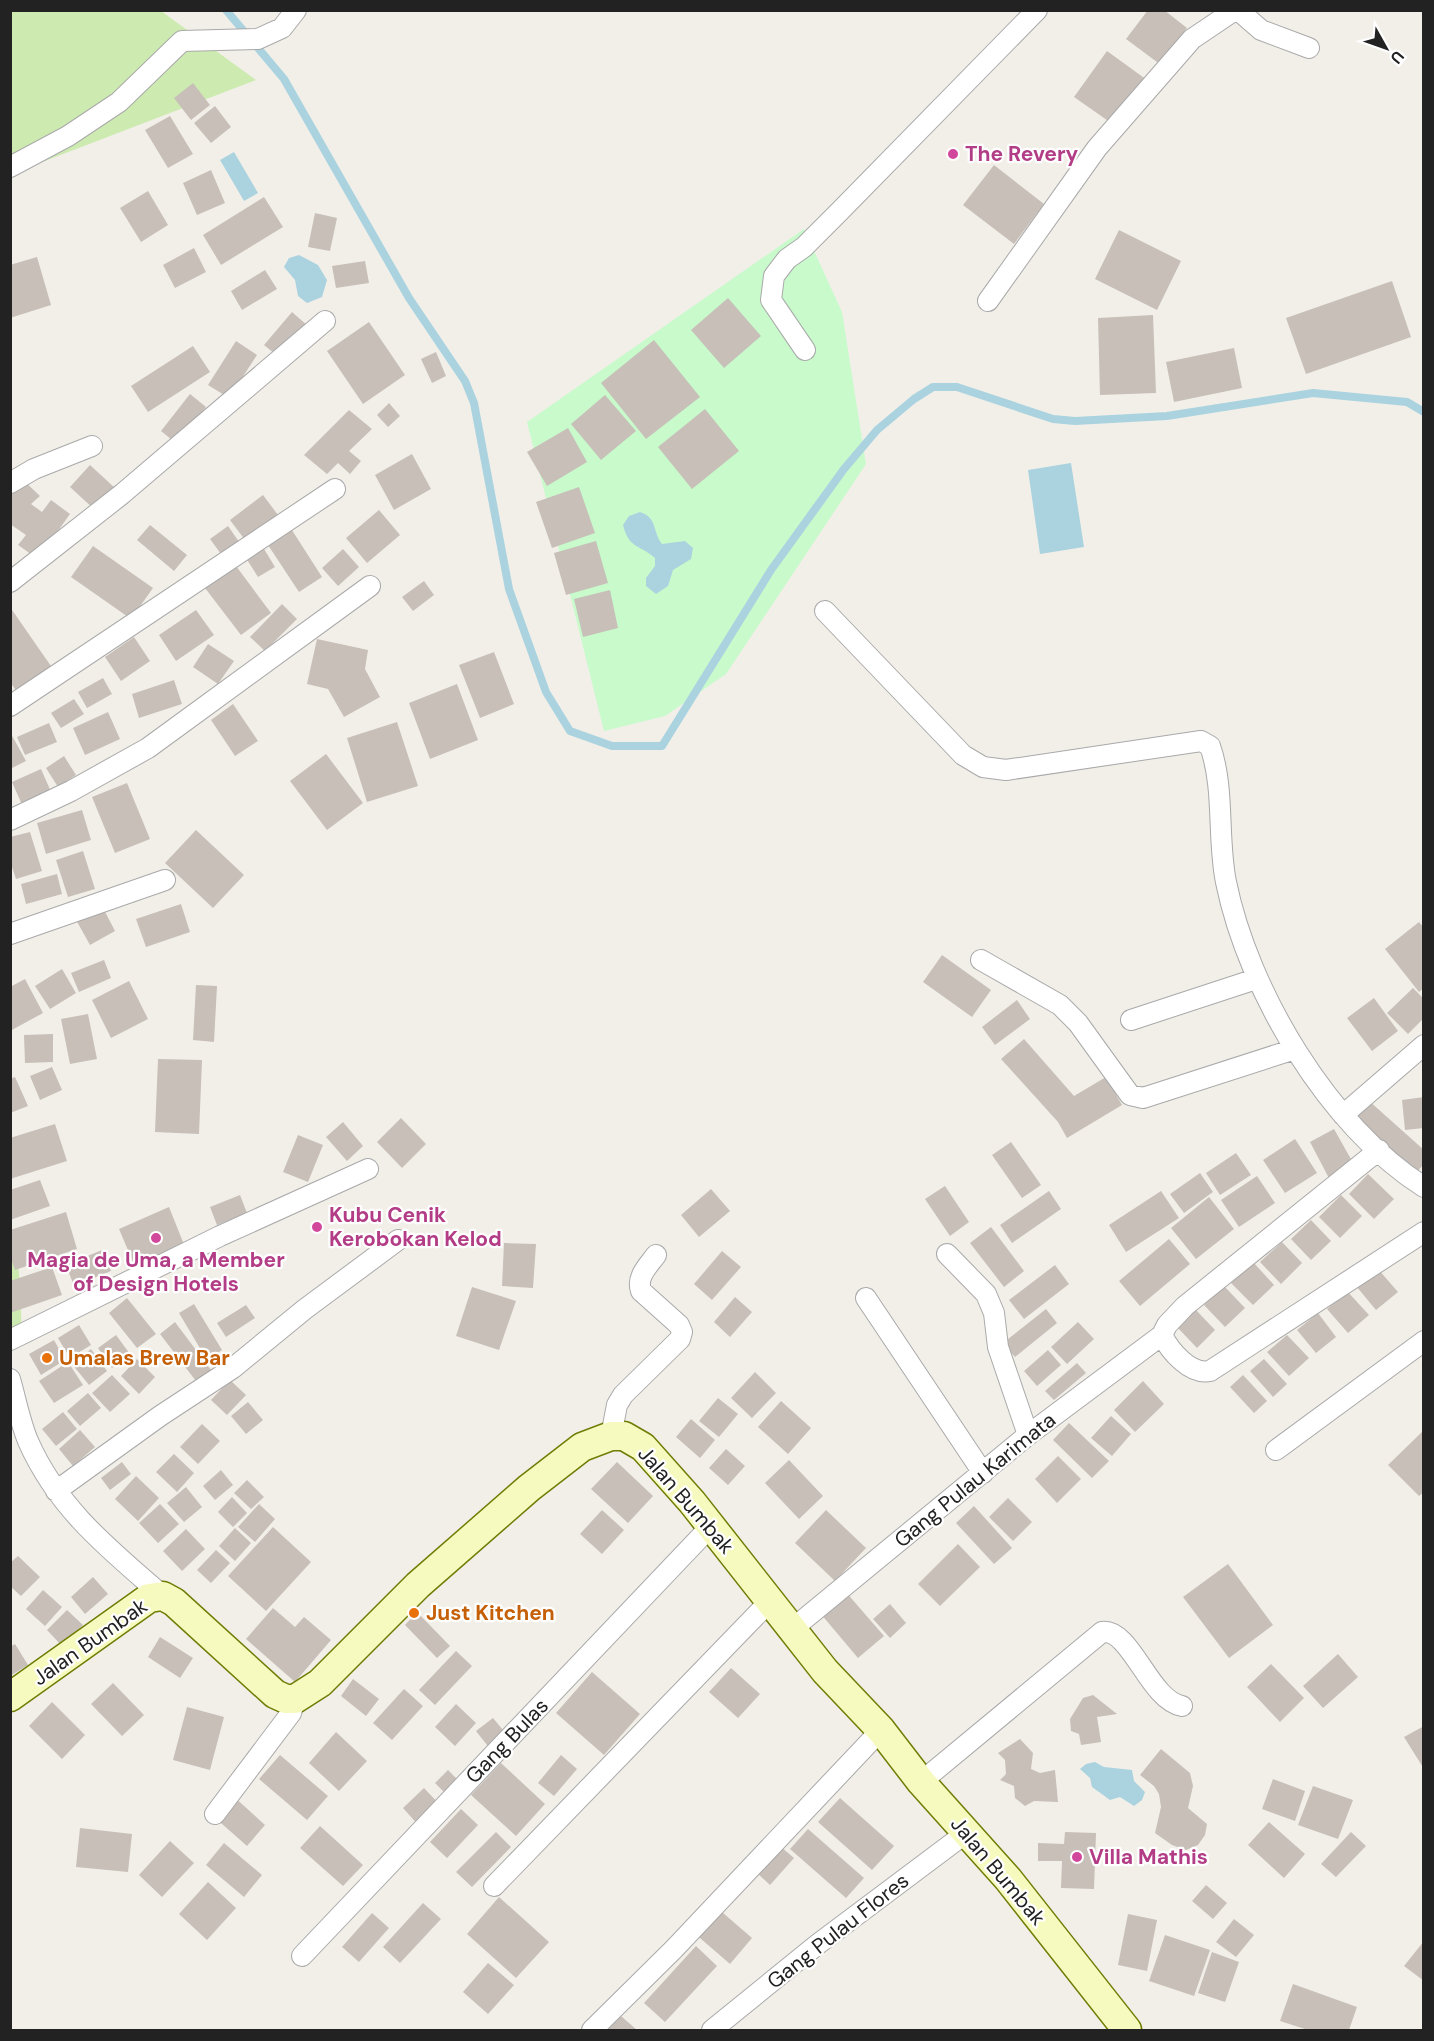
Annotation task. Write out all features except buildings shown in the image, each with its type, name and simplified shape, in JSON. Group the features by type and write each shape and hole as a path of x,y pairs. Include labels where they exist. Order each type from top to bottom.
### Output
{"street":[{"path":"10,167 68,136 119,102 171,48 182,41 258,39 282,28 296,10"},
{"path":"806,350 771,300 774,276 787,259 804,247 1037,10"},
{"path":"988,301 1105,139 1192,39 1237,10 1261,30 1309,48"},
{"path":"10,582 122,494 325,321"},
{"path":"10,483 34,469 92,446"},
{"path":"10,706 335,489"},
{"path":"10,820 71,791 148,748 370,586"},
{"path":"825,611 963,755 983,766 1006,770 1201,741 1210,746 1226,883 1256,979 1295,1049 1343,1115 1379,1150 1420,1180"},
{"path":"10,934 165,880"},
{"path":"981,960 1060,1005 1078,1023 1130,1095 1136,1098 1143,1098 1295,1049"},
{"path":"1131,1020 1256,979"},
{"path":"1343,1115 1424,1045"},
{"name":"Gang Pulau Karimata","path":"791,1630 1028,1435 1162,1335 1167,1325 1185,1306 1379,1150"},
{"path":"10,1340 220,1236 368,1169"},
{"path":"1162,1335 1168,1346 1191,1369 1210,1371 1424,1232"},
{"path":"56,1491 160,1416 233,1368 305,1309 398,1240"},
{"path":"947,1254 986,1294 994,1312 998,1347 1028,1435"},
{"path":"611,1436 617,1405 623,1395 680,1340 682,1332 679,1325 641,1291 639,1284 641,1276 656,1255"},
{"path":"866,1298 983,1473"},
{"path":"1276,1450 1424,1341"},
{"path":"10,1379 28,1441 56,1491 72,1513 98,1539 163,1596"},
{"name":"Jalan Bumbak","path":"10,1697 149,1598 163,1596 174,1602 275,1694 286,1699 295,1699 320,1683 418,1586 529,1488 582,1447 611,1436 624,1436 643,1447 711,1527 825,1671 881,1730 921,1782 1008,1879 1127,2031"},
{"name":"Gang Bulas","path":"302,1956 711,1527"},
{"path":"494,1886 771,1600"},
{"path":"921,1782 1102,1632 1116,1636 1166,1699 1182,1706"},
{"path":"215,1814 291,1713 295,1699"},
{"path":"592,2031 675,1949 881,1730"},
{"name":"Gang Pulau Flores","path":"712,2031 818,1944 966,1833"}],"green space":[{"path":"11,11 161,11 256,80 11,174"},
{"path":"804,229 842,312 866,464 726,674 665,716 604,731 527,422"},
{"path":"10,1230 19,1272 22,1334 10,1336"}],"water":[{"path":"234,152 258,193 244,201 220,160"},
{"path":"299,255 318,265 327,280 322,297 307,303 298,296 295,280 284,267 289,258"},
{"path":"1071,463 1084,547 1040,554 1028,470"},
{"path":"640,512 650,518 662,544 685,541 693,548 691,559 673,570 668,586 656,594 646,586 646,578 655,566 655,558 628,538 623,525 629,516"},
{"path":"1095,1762 1104,1767 1132,1770 1134,1781 1145,1792 1142,1800 1134,1806 1120,1797 1110,1800 1092,1787 1090,1778 1080,1769 1086,1764"}],"waterway":[{"path":"226,10 284,79 409,298 465,381 474,403 509,589 546,692 570,731 612,746 662,746 771,570 844,469 877,430 914,399 933,387 957,387 1053,419 1075,421 1167,416 1313,393 1407,402 1424,412"}],"place":[{"name":"The Revery","path":"953,154"},
{"name":"Kubu Cenik Kerobokan Kelod","path":"317,1227"},
{"name":"Magia de Uma, a Member of Design Hotels","path":"156,1238"},
{"name":"Umalas Brew Bar","path":"47,1358"},
{"name":"Just Kitchen","path":"414,1613"},
{"name":"Villa Mathis","path":"1077,1857"}]}
